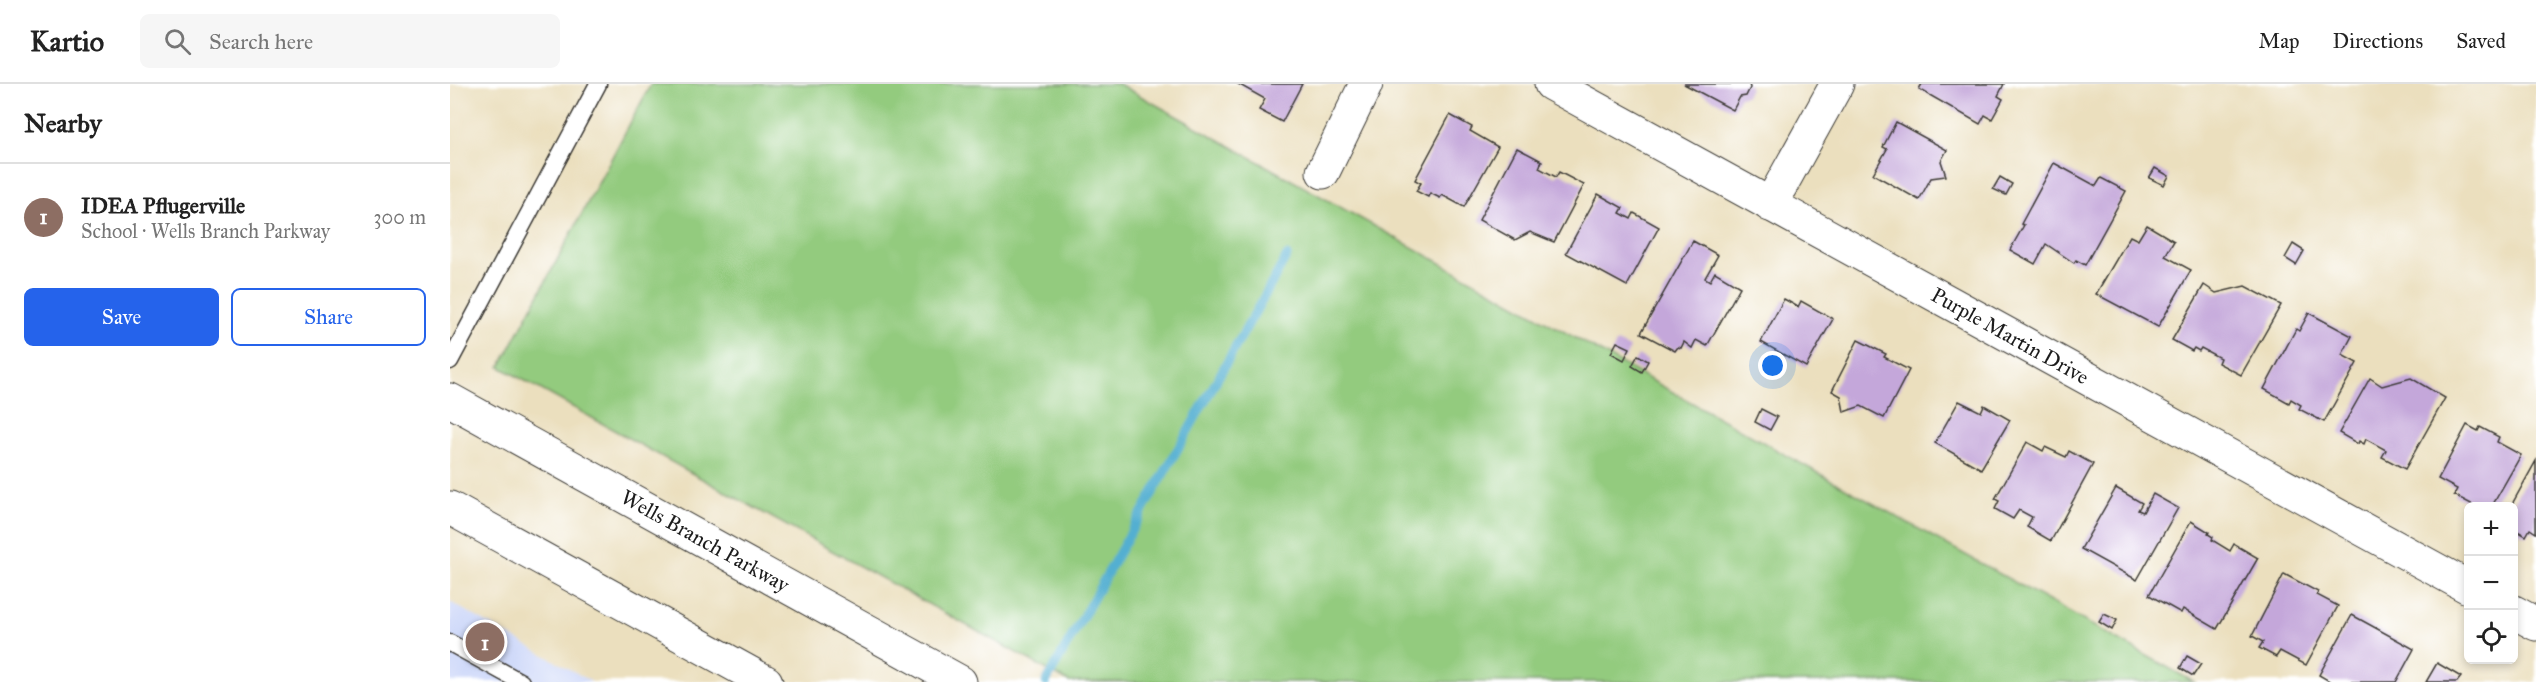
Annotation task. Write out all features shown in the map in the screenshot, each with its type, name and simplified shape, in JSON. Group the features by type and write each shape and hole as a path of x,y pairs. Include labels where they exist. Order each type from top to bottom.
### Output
{"street":[{"path":"1323,172 1366,84"},
{"name":"Purple Martin Drive","path":"1551,84 2464,584"},
{"path":"1770,205 1838,84"},
{"name":"Wells Branch Parkway","path":"450,400 960,682"},
{"path":"450,508 766,682"},
{"path":"2518,614 2536,624"}],"lane":[{"path":"450,361 598,84"},
{"path":"450,643 521,682"}],"shaded area":[{"path":"450,602 592,682 450,682"}],"green space":[{"path":"651,84 1119,84 2194,682 1069,682 500,367"}],"building":[{"path":"1238,84 1302,84 1282,122 1259,110 1265,99"},
{"path":"1684,84 1749,84 1750,88 1746,96 1740,97 1733,110"},
{"path":"1922,84 2004,84 1998,96 2003,99 1992,119 1985,115 1980,124 1919,89"},
{"path":"1450,115 1472,127 1470,131 1498,147 1464,207 1442,195 1440,198 1430,193 1428,197 1416,191 1421,183 1415,180"},
{"path":"1896,122 1947,150 1941,161 1946,176 1931,178 1919,200 1873,174 1887,149 1883,147"},
{"path":"1517,148 1542,161 1539,168 1556,177 1559,172 1584,185 1554,242 1530,232 1515,240 1479,220"},
{"path":"2054,163 2096,186 2101,178 2126,191 2085,265 2076,260 2074,263 2046,244 2035,264 2010,250 2024,225 2021,224"},
{"path":"2155,168 2169,176 2164,185 2149,178"},
{"path":"2000,177 2012,184 2006,195 1993,189"},
{"path":"1598,194 1623,208 1620,213 1631,219 1634,213 1659,227 1627,286 1566,253"},
{"path":"2147,225 2174,241 2165,256 2191,270 2158,327 2096,294 2130,236 2138,240"},
{"path":"1693,241 1718,255 1705,278 1710,281 1715,272 1740,287 1707,346 1696,340 1692,348 1684,342 1681,348 1678,347 1675,351 1641,333"},
{"path":"2293,244 2304,251 2296,265 2285,258"},
{"path":"2204,285 2216,293 2245,286 2281,305 2241,375 2218,363 2220,358 2201,348 2199,351 2194,348 2192,351 2172,340"},
{"path":"1784,299 1798,307 1801,301 1833,319 1806,367 1761,342"},
{"path":"2309,313 2352,336 2342,355 2357,363 2324,422 2299,409 2301,405 2291,399 2289,403 2264,389 2296,329 2299,331"},
{"path":"1858,340 1886,354 1884,357 1909,370 1884,418 1861,406 1844,412 1841,396 1832,391"},
{"path":"1617,342 1630,348 1624,360 1611,353"},
{"path":"1638,355 1648,361 1642,372 1632,366"},
{"path":"2370,378 2382,386 2411,378 2445,398 2405,469 2382,457 2386,450 2366,439 2364,444 2359,441 2358,444 2339,433"},
{"path":"1959,401 1981,412 1984,405 2010,420 1981,469 1935,443"},
{"path":"1761,409 1777,417 1770,430 1755,422"},
{"path":"2467,425 2478,431 2480,427 2499,437 2497,442 2521,455 2494,502 2467,502 2454,495 2457,489 2438,479"},
{"path":"2027,442 2043,451 2045,447 2066,457 2069,451 2093,464 2051,541 2027,527 2032,517 2019,510 2013,519 1995,509 1999,501 1995,499"},
{"path":"2536,461 2536,533 2530,529 2526,536 2518,531 2518,502 2513,502"},
{"path":"2116,488 2142,503 2138,510 2143,512 2153,494 2178,508 2137,580 2081,549"},
{"path":"2191,521 2209,532 2208,534 2213,537 2212,540 2230,551 2234,544 2258,558 2217,629 2183,609 2181,613 2149,595"},
{"path":"2284,574 2318,592 2317,595 2338,606 2306,665 2280,651 2276,657 2259,648 2263,642 2252,636"},
{"path":"2104,614 2117,620 2112,630 2099,622"},
{"path":"2352,615 2414,649 2396,682 2331,682 2319,675"},
{"path":"2187,656 2201,664 2193,676 2180,668"},
{"path":"2437,663 2461,677 2457,682 2426,682"}],"waterway":[{"path":"1046,682 1287,256"}],"place":[{"name":"IDEA Pflugerville","path":"485,642"}]}
